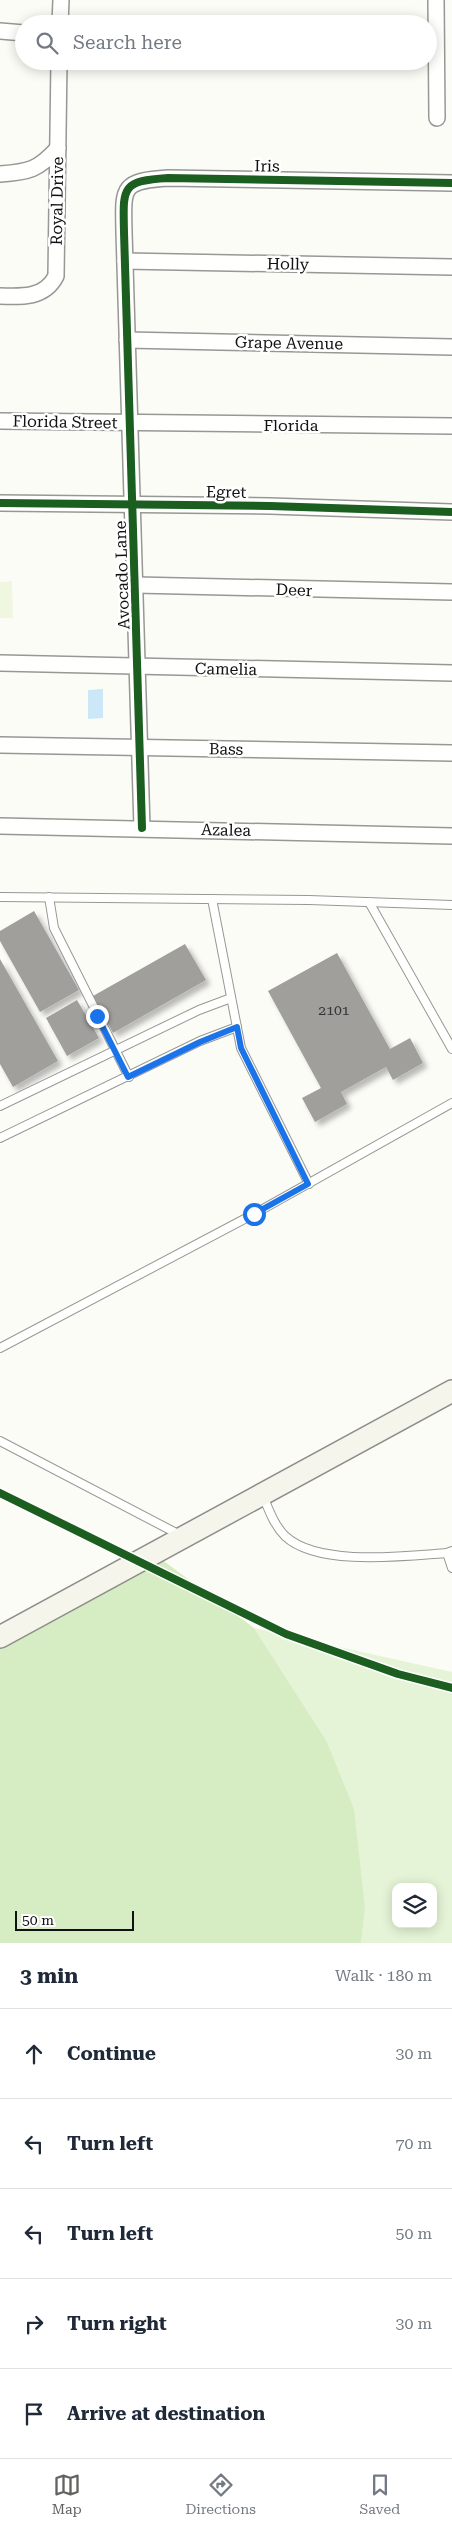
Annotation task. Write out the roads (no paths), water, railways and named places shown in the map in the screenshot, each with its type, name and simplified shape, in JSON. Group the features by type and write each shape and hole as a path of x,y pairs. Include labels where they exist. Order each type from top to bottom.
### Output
{"main road":[{"path":"0,1637 452,1391"}],"street":[{"path":"60,15 61,0"},
{"path":"435,15 436,0"},
{"path":"0,31 15,32"},
{"name":"Royal Drive","path":"0,296 33,295 44,291 52,284 56,276 60,70"},
{"path":"433,70 437,118"},
{"path":"0,174 26,172 35,169 46,162 58,148"},
{"name":"Iris","path":"124,232 125,195 128,188 141,180 168,178 452,183"},
{"name":"Avocado Lane","path":"124,232 142,828"},
{"name":"Holly","path":"125,261 452,267"},
{"name":"Grape Avenue","path":"127,340 452,347"},
{"name":"Florida Street","path":"0,420 130,423"},
{"name":"Florida","path":"130,423 452,426"},
{"name":"Egret","path":"0,503 452,512"},
{"name":"Deer","path":"136,585 452,592"},
{"name":"Camelia","path":"0,663 452,673"},
{"name":"Bass","path":"0,745 452,753"},
{"name":"Azalea","path":"0,826 452,836"}],"lane":[{"path":"0,897 212,899 452,905"},
{"path":"49,898 54,928 128,1077"},
{"path":"212,899 241,1048 308,1184"},
{"path":"369,902 452,1048"},
{"path":"0,1106 199,1010 231,998"},
{"path":"0,1138 200,1042 237,1027"},
{"path":"0,1348 308,1184 452,1103"},
{"path":"0,1441 184,1537"},
{"path":"262,1494 274,1523 286,1537 302,1547 355,1559 450,1552 452,1568"}],"water":[{"path":"103,689 103,718 88,719 88,690"}]}
